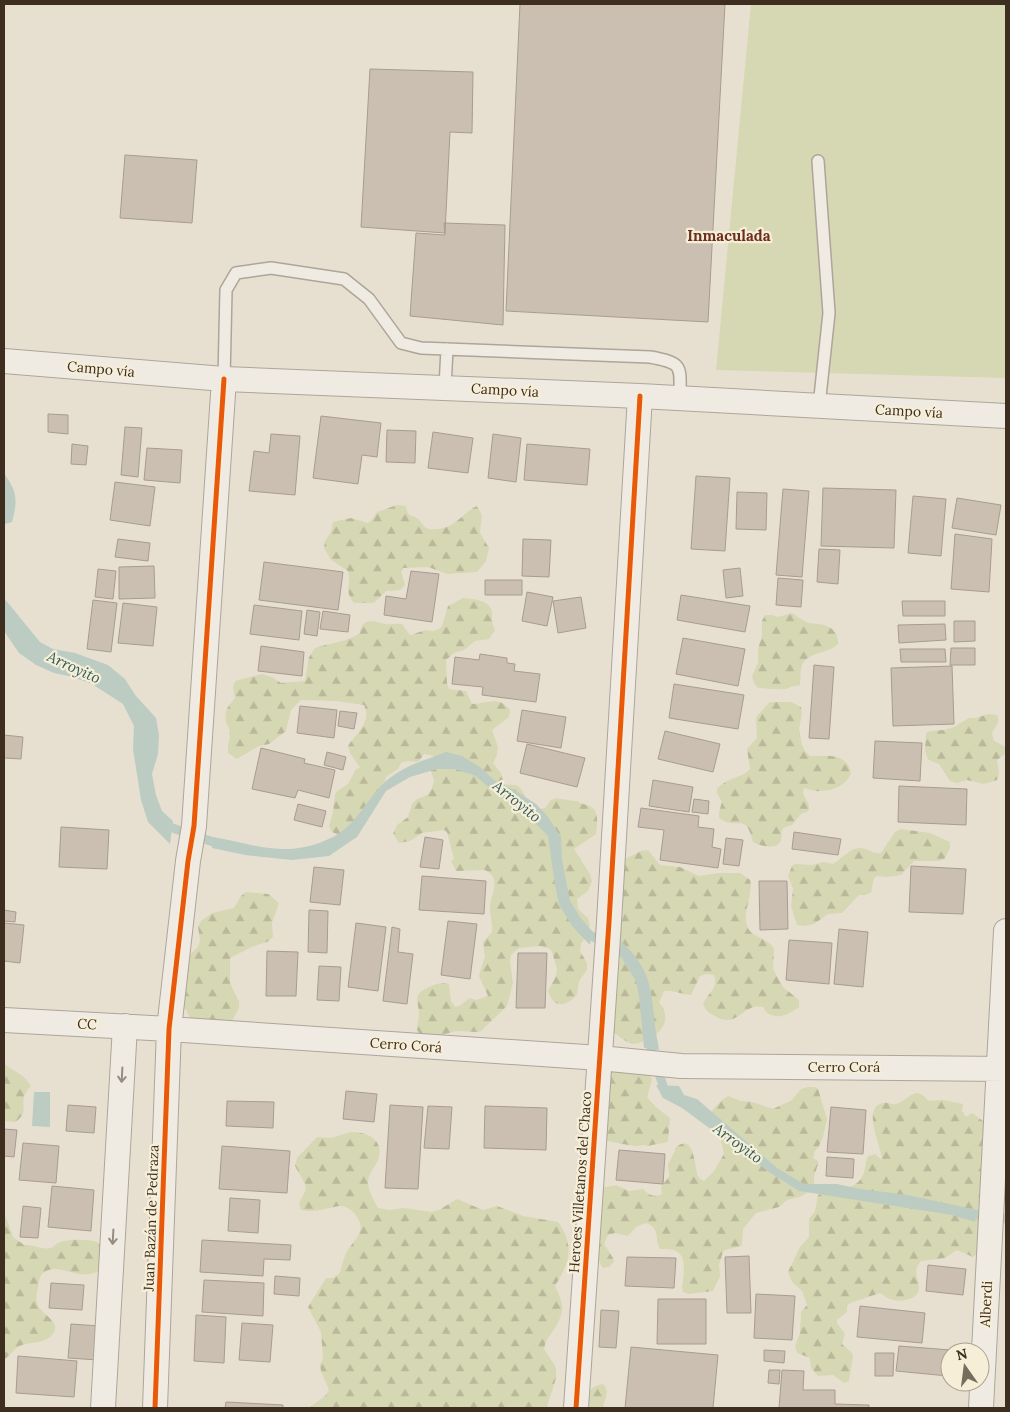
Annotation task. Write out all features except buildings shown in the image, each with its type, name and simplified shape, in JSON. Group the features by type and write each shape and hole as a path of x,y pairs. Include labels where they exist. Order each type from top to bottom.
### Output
{"street":[{"name":"Campo vía","path":"4,361 224,379 640,396 1006,416"},
{"name":"Juan Bazán de Pedraza","path":"155,1408 169,1029 188,861 194,826 224,379"},
{"name":"Heroes Villetanos del Chaco","path":"576,1408 607,957 640,396"},
{"name":"Alberdi","path":"981,1408 991,1218 1003,1069 1006,931"},
{"name":"CC","path":"4,1020 169,1029"},
{"path":"103,1408 125,1026"},
{"name":"Cerro Corá","path":"169,1029 642,1061 681,1066 1003,1069"}],"lane":[{"path":"818,161 829,313 819,406"},
{"path":"224,379 226,290 236,273 271,268 344,279 369,300 401,343 421,348 650,357 669,360 676,364 680,370 680,398"},
{"path":"445,387 447,349"}],"green space":[{"path":"751,4 1006,4 1006,378 716,370"},
{"path":"397,505 406,506 409,514 419,520 426,528 432,529 449,526 477,506 482,515 480,533 489,548 486,561 477,572 447,574 428,567 403,568 401,571 405,585 400,590 386,591 374,603 354,603 348,591 348,571 331,560 324,548 333,522 351,518 368,523 377,512"},
{"path":"463,598 482,601 489,606 495,630 489,639 475,641 446,660 447,683 449,689 466,691 472,704 492,701 506,705 510,710 509,717 492,730 498,747 493,763 501,773 504,784 518,786 535,808 545,808 551,800 561,799 577,801 589,806 596,814 596,834 574,849 590,874 592,881 588,891 577,899 578,909 588,918 590,925 586,938 581,943 580,951 587,963 587,970 579,981 577,995 568,1002 560,1004 553,1001 548,991 556,976 557,969 550,949 540,946 519,948 511,955 513,983 507,1006 481,1031 456,1031 438,1036 421,1036 417,1030 419,1013 417,998 420,992 438,984 449,984 451,1001 455,1007 470,998 476,1000 488,996 479,976 485,956 483,942 492,932 490,908 494,882 490,874 485,870 456,871 451,861 454,859 447,832 444,830 422,833 410,841 399,843 393,834 397,825 408,817 412,804 417,799 427,795 431,790 434,781 430,768 434,756 424,754 418,762 407,761 401,763 398,769 386,777 383,790 364,817 339,835 332,832 329,826 336,792 348,784 356,769 360,768 350,753 348,746 365,722 366,711 364,705 336,701 301,700 291,710 286,731 269,744 259,746 237,759 228,753 230,730 226,723 226,712 235,698 233,687 235,681 262,674 272,677 281,683 305,681 309,657 315,648 355,636 360,633 363,624 369,621 402,624 410,635 426,630 433,631 439,629 442,626 448,606"},
{"path":"792,613 807,622 822,625 833,630 837,636 838,644 829,650 806,659 802,666 799,686 786,689 758,688 752,676 758,663 762,621 765,615 778,617"},
{"path":"770,702 791,702 801,707 802,714 799,729 805,751 810,756 840,758 849,766 851,773 843,784 825,791 814,791 804,788 803,794 809,809 801,814 792,825 783,828 781,840 776,846 768,847 753,842 750,832 744,824 726,822 719,818 722,802 717,789 726,782 743,775 750,769 747,749 757,738 756,717"},
{"path":"988,714 997,715 998,718 998,723 992,734 994,741 1006,747 1005,754 997,760 999,773 997,780 984,784 967,780 957,783 950,781 939,764 929,760 927,757 925,750 926,733 954,727 969,718"},
{"path":"901,829 930,833 950,842 950,848 945,858 940,861 914,861 901,875 877,876 874,878 871,892 866,895 859,895 842,913 828,914 814,924 797,925 791,906 793,889 788,876 792,866 795,864 813,865 823,862 833,864 857,848 881,853 895,832"},
{"path":"648,850 660,865 680,867 699,876 719,873 740,873 750,880 751,886 746,912 749,930 774,948 773,969 783,987 799,1000 799,1007 787,1014 776,1016 767,1013 763,1007 756,1007 750,1008 735,1018 723,1019 709,1013 703,1005 715,984 714,975 707,974 700,976 691,995 664,991 659,1002 665,1015 665,1021 659,1032 648,1040 633,1044 624,1040 610,1029 616,936 623,917 623,860 641,851"},
{"path":"246,892 268,894 279,903 272,923 273,937 267,942 230,958 230,983 239,1002 239,1008 232,1021 227,1026 192,1024 187,1011 178,1002 182,962 198,947 200,941 198,927 201,921 212,913 234,908 241,896"},
{"path":"4,1063 22,1075 31,1086 24,1097 22,1116 15,1122 4,1121"},
{"path":"610,1064 647,1067 652,1080 647,1097 670,1118 668,1142 636,1146 604,1140"},
{"path":"808,1087 818,1089 827,1119 823,1137 813,1158 818,1161 814,1177 814,1188 800,1197 787,1200 779,1207 756,1213 743,1229 742,1246 723,1252 719,1265 720,1276 713,1291 689,1294 683,1292 684,1268 680,1254 674,1250 660,1249 656,1232 647,1223 637,1226 628,1236 615,1233 608,1235 604,1244 614,1262 609,1267 603,1268 597,1253 601,1188 616,1185 629,1191 643,1189 652,1195 662,1194 661,1187 669,1177 668,1164 675,1148 682,1144 690,1147 698,1176 704,1181 714,1171 724,1154 721,1141 725,1132 710,1113 722,1100 728,1096 773,1109 792,1100 801,1089"},
{"path":"917,1093 929,1101 943,1100 963,1104 962,1111 966,1117 972,1113 983,1121 985,1128 983,1138 985,1170 980,1179 982,1189 978,1207 985,1219 979,1253 973,1257 957,1250 945,1258 921,1261 916,1271 919,1291 910,1299 894,1300 880,1293 850,1303 847,1306 847,1312 837,1320 845,1334 842,1344 853,1356 849,1381 844,1383 833,1375 818,1376 811,1368 810,1358 797,1353 795,1346 800,1333 801,1312 807,1305 802,1291 792,1282 788,1272 800,1247 809,1237 809,1219 815,1211 818,1195 855,1185 863,1175 868,1156 875,1154 882,1160 873,1119 877,1106 886,1103 896,1104"},
{"path":"351,1132 362,1133 372,1137 380,1150 379,1157 369,1175 368,1182 370,1192 378,1208 389,1210 403,1208 432,1212 457,1199 483,1210 497,1206 523,1216 558,1222 567,1239 568,1254 567,1262 555,1286 561,1300 561,1316 546,1341 544,1349 556,1370 555,1381 547,1408 309,1408 325,1396 329,1390 320,1365 323,1358 321,1332 308,1307 326,1278 333,1278 339,1274 344,1258 358,1236 361,1225 353,1212 345,1207 339,1206 316,1211 301,1210 299,1203 306,1190 305,1184 295,1166 297,1158 317,1137 331,1138"},
{"path":"4,1217 6,1217 13,1237 24,1245 51,1248 62,1242 85,1240 96,1242 105,1249 101,1269 93,1273 85,1275 56,1269 43,1273 39,1281 37,1301 41,1310 54,1323 54,1331 45,1340 20,1346 5,1359"},
{"path":"603,1384 607,1393 603,1408 582,1408 588,1392 594,1387"}],"water":[{"path":"4,473 12,485 16,501 12,522 5,524"},
{"path":"4,598 40,642 53,649 75,653 108,665 125,679 136,696 156,718 159,735 158,754 152,774 156,795 162,811 173,821 170,844 148,822 141,800 133,749 134,726 123,704 92,684 54,673 36,665 19,653 4,631"},
{"path":"446,752 462,756 480,767 494,780 536,804 548,817 561,837 562,860 570,901 592,931 590,945 572,926 559,904 548,836 520,808 497,795 476,776 455,769 437,769 410,777 386,791 357,837 329,856 292,860 245,855 212,848 213,837 276,849 302,848 327,840 348,826 387,780 400,771"},
{"path":"621,941 638,961 648,980 659,1050 644,1048 636,981 621,957"},
{"path":"656,1085 679,1086 684,1095 697,1099 777,1168 804,1184 837,1184 908,1195 977,1210 975,1222 952,1215 799,1191 769,1172 682,1108 663,1098"},
{"path":"34,1092 50,1092 50,1127 32,1126"}],"waterway":[{"name":"Arroyito","path":"161,824 222,845"},
{"name":"Arroyito","path":"583,929 586,933 625,954 630,960"},
{"name":"Arroyito","path":"648,1038 664,1089 669,1093"},
{"name":"Arroyito","path":"964,1213 1006,1219"}],"cycle path":[{"path":"155,1408 169,1029 188,861 194,826 224,379"},
{"path":"576,1408 609,922 640,396"}],"district":[{"name":"Inmaculada","path":"729,235"}]}
